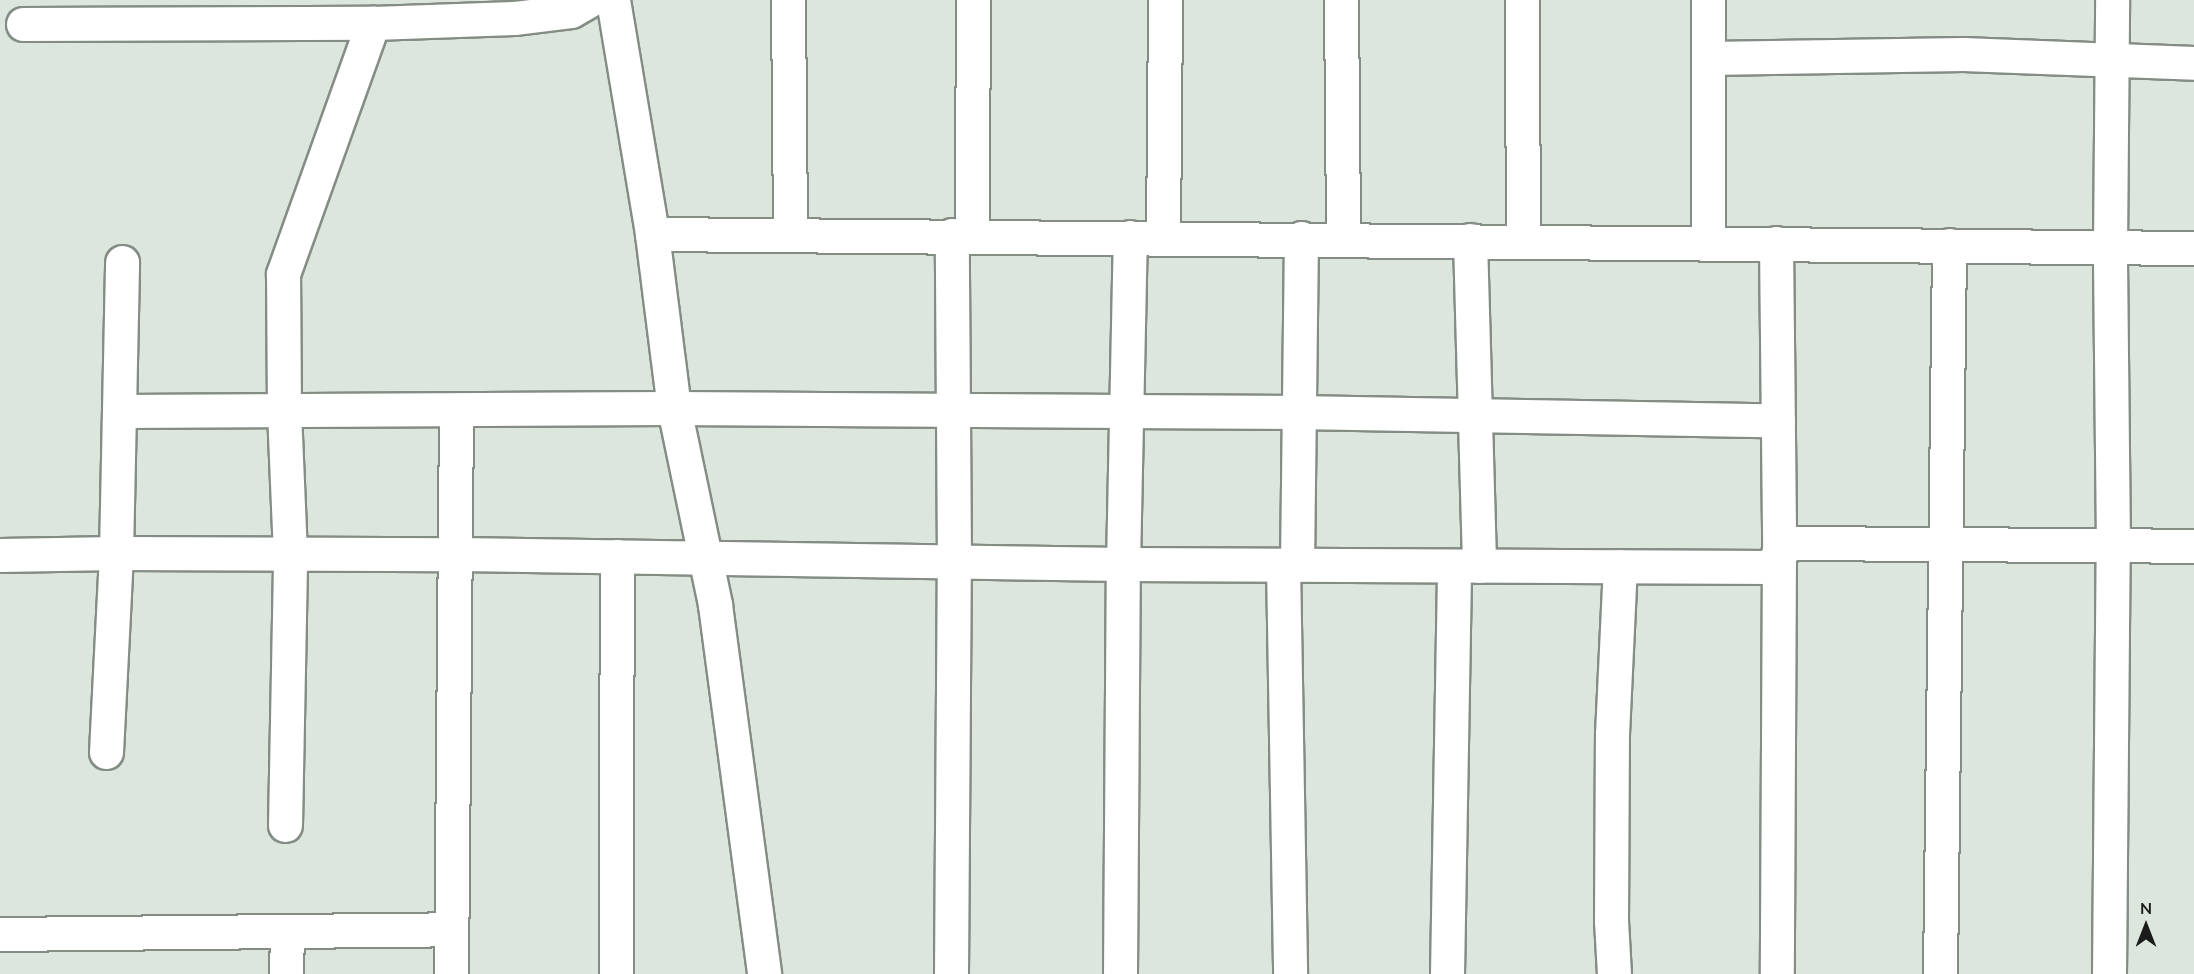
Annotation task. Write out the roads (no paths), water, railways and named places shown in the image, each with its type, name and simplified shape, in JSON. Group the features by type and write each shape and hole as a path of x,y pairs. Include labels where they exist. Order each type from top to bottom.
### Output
{"street":[{"path":"23,24 373,23 514,18 571,12 590,0"},
{"path":"613,0 652,234 674,408 717,617 764,974"},
{"path":"788,0 790,235"},
{"path":"951,974 953,411 973,0"},
{"path":"1163,237 1165,0"},
{"path":"1341,0 1343,239"},
{"path":"1522,0 1523,240"},
{"path":"1708,0 1708,242"},
{"path":"2109,974 2113,546 2110,248 2112,0"},
{"path":"285,825 290,554 284,411 283,274 373,23"},
{"path":"1708,58 1963,54 2194,63"},
{"path":"652,234 1523,240 2194,248"},
{"path":"1120,974 1123,564 1130,237"},
{"path":"1290,974 1290,565 1299,412 1301,238"},
{"path":"1447,974 1473,416 1470,240"},
{"path":"1776,243 1779,552 1778,974"},
{"path":"1940,974 1943,546 1949,245"},
{"path":"106,752 117,553 122,262"},
{"path":"121,411 456,411 674,408 1299,412 1778,420"},
{"path":"451,974 456,411"},
{"path":"0,555 456,554 1123,564 1772,567 1779,552 1792,543 1943,546 2194,546"},
{"path":"616,974 617,556"},
{"path":"1614,974 1611,921 1612,734 1620,566"},
{"path":"0,934 450,929"},
{"path":"286,932 286,974"}]}
